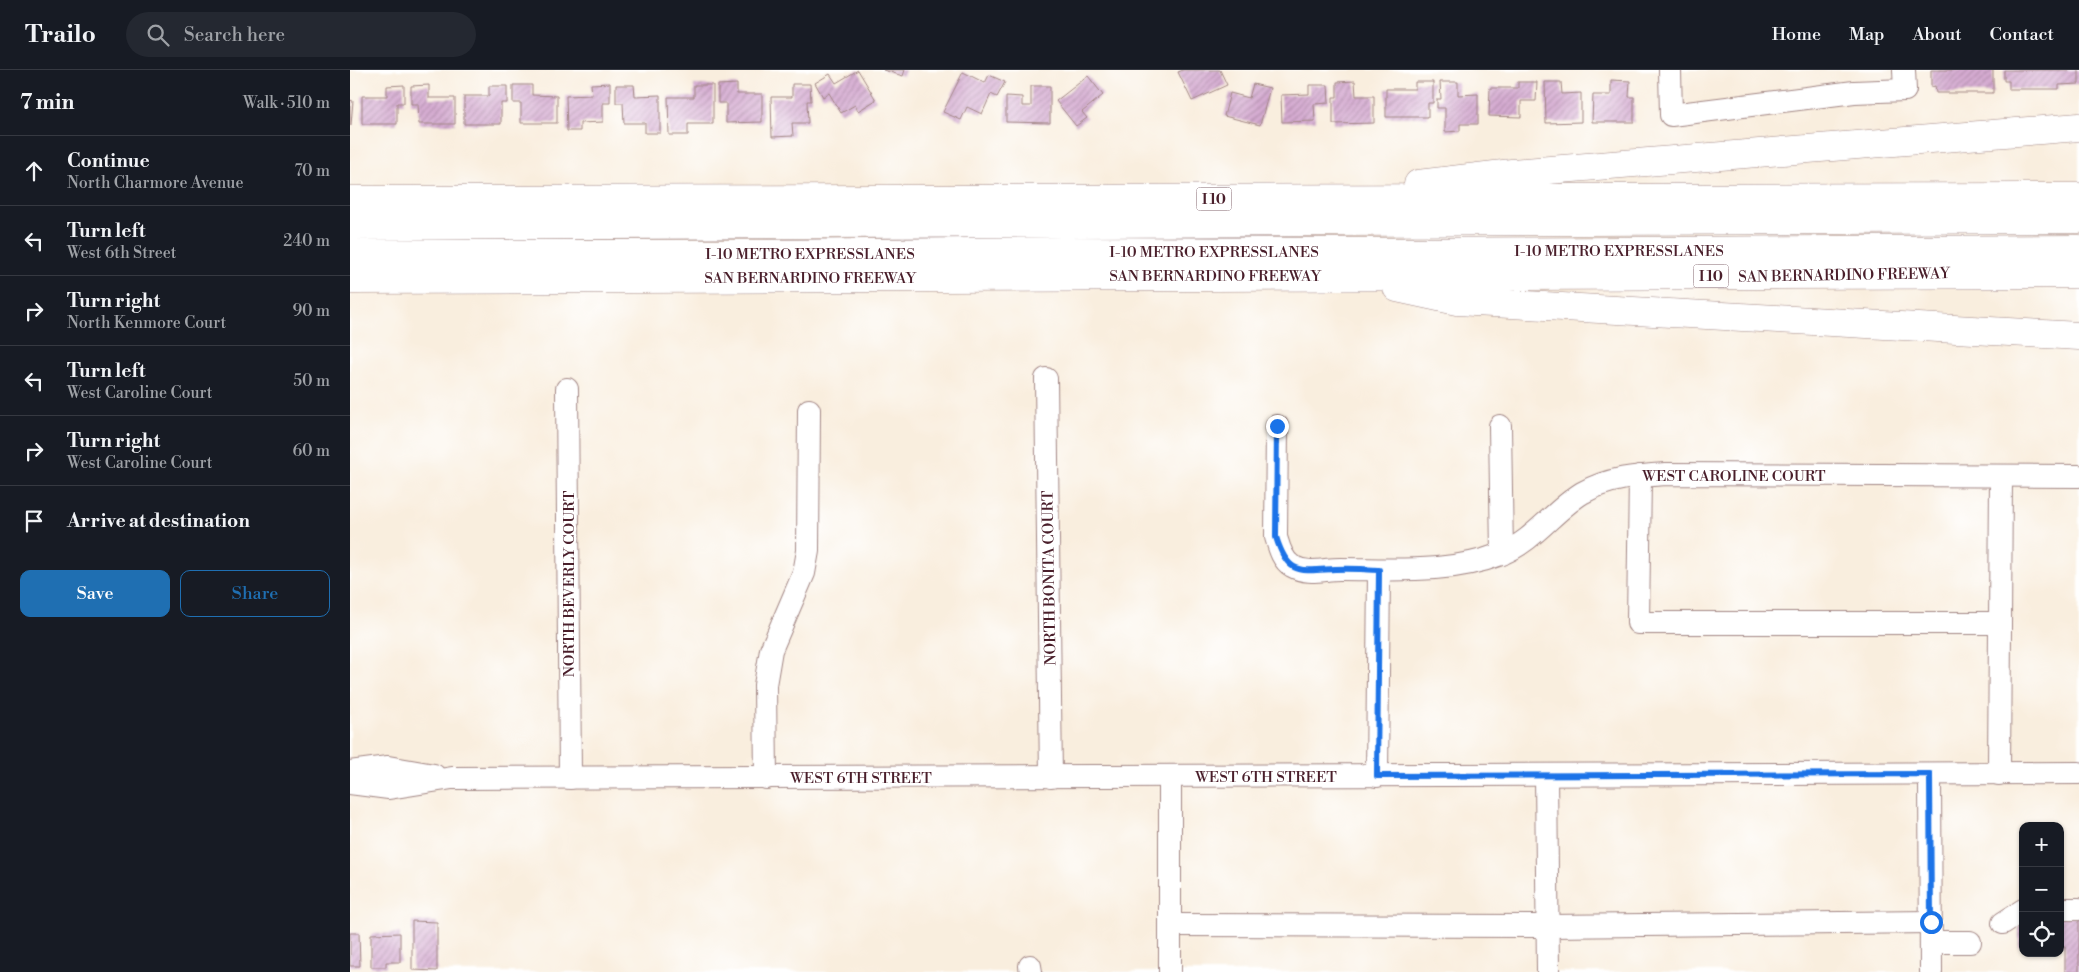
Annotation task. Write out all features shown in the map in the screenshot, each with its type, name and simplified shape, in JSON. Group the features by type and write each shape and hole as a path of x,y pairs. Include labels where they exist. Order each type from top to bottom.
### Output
{"highway":[{"path":"1282,199 1512,173 2079,127"},
{"name":"I 10","path":"350,200 2079,196"},
{"name":"I-10 METRO EXPRESSLANES","path":"350,226 2079,219"},
{"name":"I-10 METRO EXPRESSLANES","path":"350,254 2079,249"},
{"name":"SAN BERNARDINO FREEWAY","path":"350,280 2079,274"},
{"path":"1344,276 1457,301 2079,336"}],"street":[{"path":"1670,70 1671,115 1854,92 1905,90 1904,70"},
{"name":"NORTH BONITA COURT","path":"1046,378 1052,777"},
{"name":"NORTH BEVERLY COURT","path":"567,389 570,778"},
{"path":"766,778 765,685 769,658 783,619 804,573 808,551 809,410"},
{"name":"WEST CAROLINE COURT","path":"1277,426 1276,537 1281,554 1290,565 1307,572 1337,569 1379,570 1468,565 1502,554 1525,542 1581,494 1604,483 1640,476 1666,474 2079,476"},
{"path":"1500,426 1502,554"},
{"path":"1640,476 1638,623 2000,623"},
{"path":"2000,774 2001,477"},
{"path":"1377,776 1379,570"},
{"name":"WEST 6TH STREET","path":"350,772 388,767 452,778"},
{"name":"WEST 6TH STREET","path":"350,783 389,788 452,778 2079,773"},
{"path":"1930,774 1931,972"},
{"path":"1546,775 1548,972"},
{"path":"1170,777 1170,972"},
{"path":"2064,909 2079,909"},
{"path":"2003,923 2020,912"},
{"path":"1170,925 1548,926 1931,932 1970,942"}],"building":[{"path":"858,70 876,100 858,111 855,105 841,113 829,93 823,97 815,83 830,74 836,83"},
{"path":"883,70 905,70 903,76"},
{"path":"1183,70 1220,70 1227,85 1192,101 1178,72"},
{"path":"1931,70 1993,70 1993,93 1936,93 1935,86 1931,87"},
{"path":"2004,70 2079,70 2079,84 2059,85 2059,89 2009,89 2009,81 2004,81"},
{"path":"963,72 985,83 989,75 1005,82 997,97 991,94 982,114 967,107 961,120 943,112"},
{"path":"1088,76 1103,95 1082,112 1087,118 1076,126 1056,101"},
{"path":"1611,80 1630,81 1629,97 1634,97 1634,122 1592,122 1593,95 1611,95"},
{"path":"1355,81 1356,96 1374,96 1374,123 1333,124 1333,97 1337,97 1337,82"},
{"path":"1415,82 1433,82 1433,103 1428,103 1428,117 1386,117 1386,89 1415,89"},
{"path":"1440,82 1458,82 1458,95 1478,94 1478,124 1460,124 1460,131 1445,132 1445,108 1437,108 1437,99 1441,99"},
{"path":"1518,82 1537,82 1536,101 1521,101 1521,117 1489,116 1490,88 1518,88"},
{"path":"1545,82 1561,82 1562,94 1581,93 1581,122 1546,123"},
{"path":"610,83 610,103 603,103 603,122 580,123 580,131 567,131 566,96 592,95 591,84"},
{"path":"737,84 737,94 762,94 762,122 726,123 726,103 718,103 718,85"},
{"path":"792,84 810,84 811,101 807,101 808,123 792,123 793,136 772,137 771,97 792,97"},
{"path":"1253,84 1270,88 1260,125 1224,116 1230,93 1249,98"},
{"path":"404,85 404,103 397,103 397,124 362,124 362,96 387,96 387,86"},
{"path":"429,85 429,98 455,98 455,124 419,124 418,104 411,104 411,86"},
{"path":"513,85 532,85 532,95 557,96 557,123 521,123 521,103 513,103"},
{"path":"616,85 634,85 635,96 660,95 660,133 645,133 645,123 624,123 623,103 616,103"},
{"path":"694,85 713,85 713,124 688,124 688,135 669,135 668,97 694,97"},
{"path":"1309,85 1328,85 1329,103 1314,104 1315,121 1282,122 1281,95 1309,94"},
{"path":"489,86 507,86 507,103 501,103 501,124 464,124 464,96 489,96"},
{"path":"1031,86 1050,86 1050,123 1006,122 1006,96 1022,97 1022,106 1031,106"},
{"path":"350,100 353,101 351,125 350,125"},
{"path":"2064,916 2079,916 2079,972 2065,972"},
{"path":"412,921 437,922 437,971 412,970"},
{"path":"350,933 359,933 360,966 350,966"},
{"path":"400,933 400,962 386,962 386,967 371,967 371,934"}],"route":[{"path":"1277,426 1276,537 1281,554 1290,565 1307,572 1337,569 1379,570 1377,776 1930,774 1931,922"}]}
